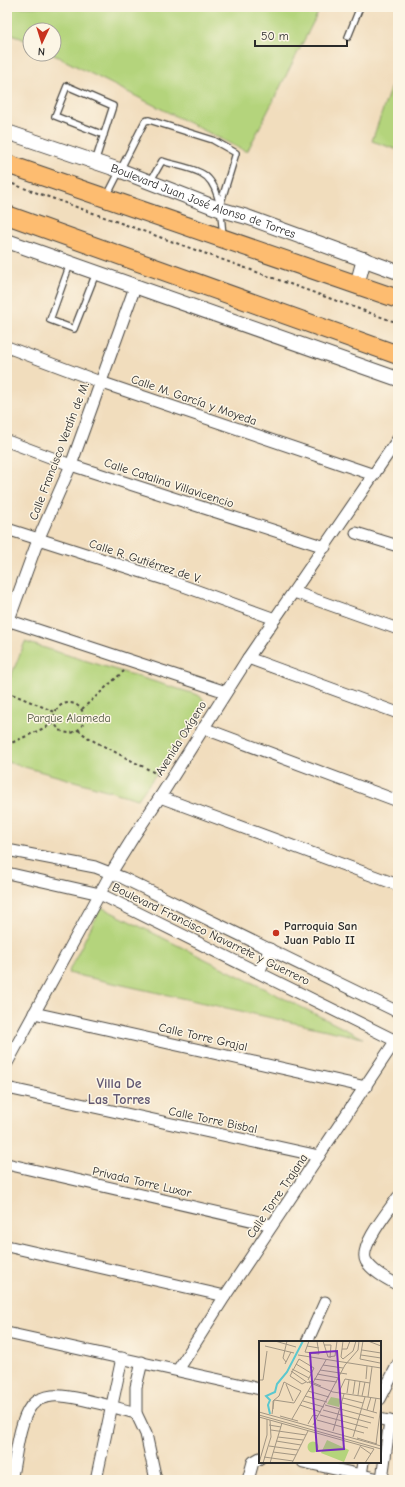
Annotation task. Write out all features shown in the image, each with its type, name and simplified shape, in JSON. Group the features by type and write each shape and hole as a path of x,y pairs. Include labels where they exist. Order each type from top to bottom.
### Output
{"main road":[{"path":"7,164 398,299"},
{"path":"7,215 398,354"}],"street":[{"name":"Boulevard Juan José Alonso de Torres","path":"7,132 119,170 219,209 247,217 398,272"},
{"path":"7,241 398,379"},
{"path":"356,285 364,259"},
{"name":"Calle Francisco Verdín de M.","path":"8,622 38,540 70,465 135,287"},
{"name":"Calle M. García y Moyeda","path":"7,347 100,382 374,475"},
{"name":"Avenida Oxígeno","path":"7,1063 111,873 160,797 169,780 248,658 398,439"},
{"name":"Calle Catalina Villavicencio","path":"7,441 70,465 325,547"},
{"name":"Calle R. Gutiérrez de V.","path":"7,529 167,580 275,619"},
{"path":"356,533 398,546"},
{"path":"294,592 398,629"},
{"path":"8,622 226,692"},
{"path":"248,658 398,713"},
{"path":"203,728 398,800"},
{"path":"160,797 398,885"},
{"name":"Boulevard Francisco Navarrete y Guerrero","path":"7,850 95,867 111,873 398,1012"},
{"name":"Boulevard Francisco Navarrete y Guerrero","path":"7,873 100,894 397,1040"},
{"path":"259,972 270,949"},
{"name":"Calle Torre Grajal","path":"34,1013 366,1087"},
{"name":"Calle Torre Trajana","path":"178,1370 225,1296 397,1040"},
{"name":"Calle Torre Bisbal","path":"7,1088 319,1156"},
{"name":"Privada Torre Luxor","path":"7,1164 272,1226"},
{"path":"398,1197 370,1237 364,1254 365,1260 371,1266 398,1285"},
{"path":"7,1246 225,1296"},
{"path":"307,1341 325,1302"},
{"path":"7,1333 259,1389"},
{"path":"96,1480 122,1358"},
{"path":"142,1362 136,1392 136,1413 146,1434 156,1480"},
{"path":"381,1397 398,1364"},
{"path":"11,1480 23,1424 30,1407 36,1401 54,1396 136,1413"},
{"path":"307,1463 383,1480 389,1421"},
{"path":"248,1480 253,1462 259,1459"},
{"path":"361,1475 364,1463"}],"lane":[{"path":"348,37 360,7"},
{"path":"95,162 104,135 113,106 66,86 55,116 104,135"},
{"path":"106,199 119,170 145,121 149,120 213,140 236,153 219,209"},
{"path":"150,182 162,161 202,173 212,182 219,209 224,240"},
{"path":"70,264 50,320 74,329 96,273"}],"path":[{"path":"7,182 398,323"},
{"path":"82,709 135,662"},
{"path":"7,692 55,712"},
{"path":"68,702 76,704 82,709 85,716 83,724 78,730 71,733 63,732 54,723 55,712 60,705 68,702"},
{"path":"7,745 54,723"},
{"path":"78,730 90,739 169,780"}],"green space":[{"path":"7,7 321,7 247,152 62,59 62,22 22,22 22,39 7,31"},
{"path":"398,66 398,150 372,141"},
{"name":"Parque Alameda","path":"25,642 198,695 203,699 204,706 200,713 138,799 7,762 7,686"},
{"path":"101,907 363,1038 68,973"}],"place":[{"name":"Parroquia San Juan Pablo II","path":"276,933"}],"district":[{"name":"Villa De Las Torres","path":"119,1092"}]}
